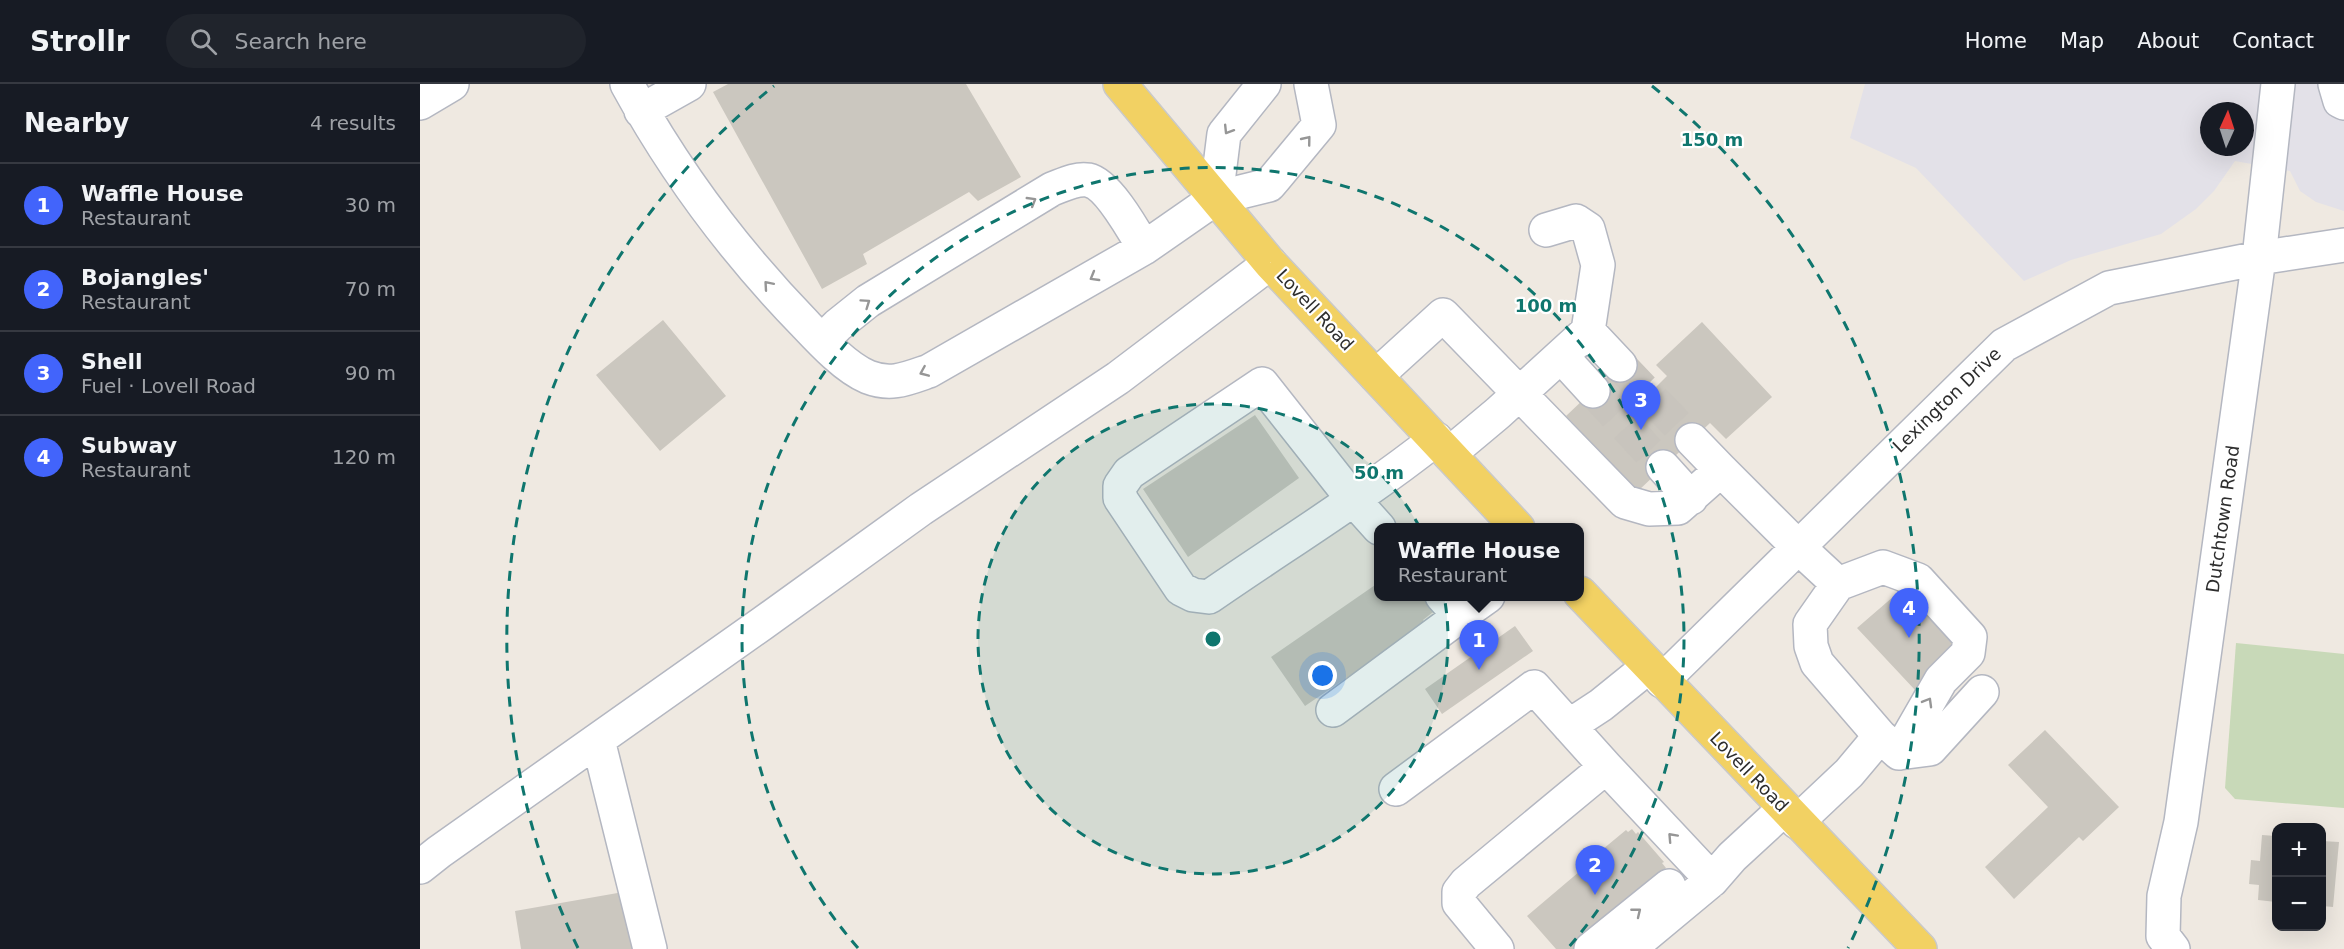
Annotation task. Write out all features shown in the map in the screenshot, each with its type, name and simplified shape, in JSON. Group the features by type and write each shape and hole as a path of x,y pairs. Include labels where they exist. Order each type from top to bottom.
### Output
{"main road":[{"name":"Lovell Road","path":"1120,84 1270,263 1513,523"},
{"name":"Lovell Road","path":"1584,597 1790,816 1920,949"}],"street":[{"path":"420,104 452,84"},
{"path":"689,84 634,98 704,207 770,288 822,341 849,365 867,377 898,382 928,371 1144,248 1216,198 1269,185 1319,125 1311,84"},
{"path":"1216,198 1224,134 1264,84"},
{"name":"Dutchtown Road","path":"2173,949 2163,936 2164,896 2181,822 2259,258 2278,84"},
{"path":"2335,84 2340,101 2344,103"},
{"path":"822,341 851,314 886,289 1052,189 1072,181 1089,180 1103,188 1144,248"},
{"path":"1374,523 1352,498 1262,384 1129,474 1120,486 1120,498 1180,589 1193,595 1209,597 1352,498 1442,447 1521,393 1588,331 1598,265 1588,229 1576,221 1546,230"},
{"name":"Lexington Drive","path":"1569,726 1655,674 1797,546 2004,345 2109,288 2259,258 2344,245"},
{"path":"420,867 921,509 1118,378 1270,263"},
{"path":"1376,376 1443,315 1626,502 1649,509 1678,508 1721,470"},
{"path":"1588,331 1620,365"},
{"path":"1561,357 1593,391"},
{"path":"1692,440 1838,584"},
{"path":"1663,467 1691,498"},
{"path":"1629,949 1706,884 1732,857 1890,745 1941,680 1968,653 1970,637 1918,580 1883,567 1838,584 1810,624 1811,646 1817,663 1890,745 1930,749 1982,692"},
{"path":"1332,710 1451,606 1472,601"},
{"path":"1396,789 1534,687 1706,884"},
{"path":"598,740 650,949"},
{"path":"1497,949 1459,903 1459,892 1466,883 1606,767"},
{"path":"1592,949 1674,881 1706,884"},
{"path":"1466,883 1520,949"}],"shaded area":[{"path":"1865,84 2344,84 2344,211 2316,202 2300,191 2290,171 2235,161 2214,191 2196,209 2161,234 2071,260 2024,281 1916,168 1850,138"}],"green space":[{"path":"2236,643 2344,654 2344,808 2235,799 2225,788"}],"building":[{"path":"728,84 966,84 1021,177 978,201 969,192 863,254 867,264 822,289 713,92"},
{"path":"663,320 726,396 660,451 596,375"},
{"path":"1702,322 1772,397 1726,439 1710,423 1638,491 1566,416 1622,363 1650,393 1667,376 1656,365"},
{"path":"1255,415 1299,478 1188,557 1143,489"},
{"path":"1374,586 1374,601 1425,601 1433,612 1423,620 1426,624 1305,706 1271,657"},
{"path":"1901,590 1908,593 1960,647 1915,690 1857,628"},
{"path":"1515,626 1533,651 1442,714 1425,689"},
{"path":"2045,730 2119,807 2083,841 2079,837 2014,899 1985,867 2048,807 2008,765"},
{"path":"1632,829 1636,834 1638,832 1664,862 1662,863 1666,868 1661,872 1663,873 1574,949 1556,949 1527,916 1586,866 1588,869 1595,864 1591,859 1626,830 1628,832"},
{"path":"2262,835 2272,836 2272,902 2258,900 2259,885 2249,884 2251,860 2260,861"},
{"path":"2326,841 2339,842 2333,907 2326,906"},
{"path":"629,891 639,949 521,949 515,911"}],"tunnel":[{"path":"1620,365 1692,440"},
{"path":"1593,391 1663,467"}],"place":[{"name":"Shell","path":"1641,430"},
{"name":"Subway","path":"1909,638"},
{"name":"Waffle House","path":"1479,670"},
{"name":"Bojangles'","path":"1595,895"}]}
